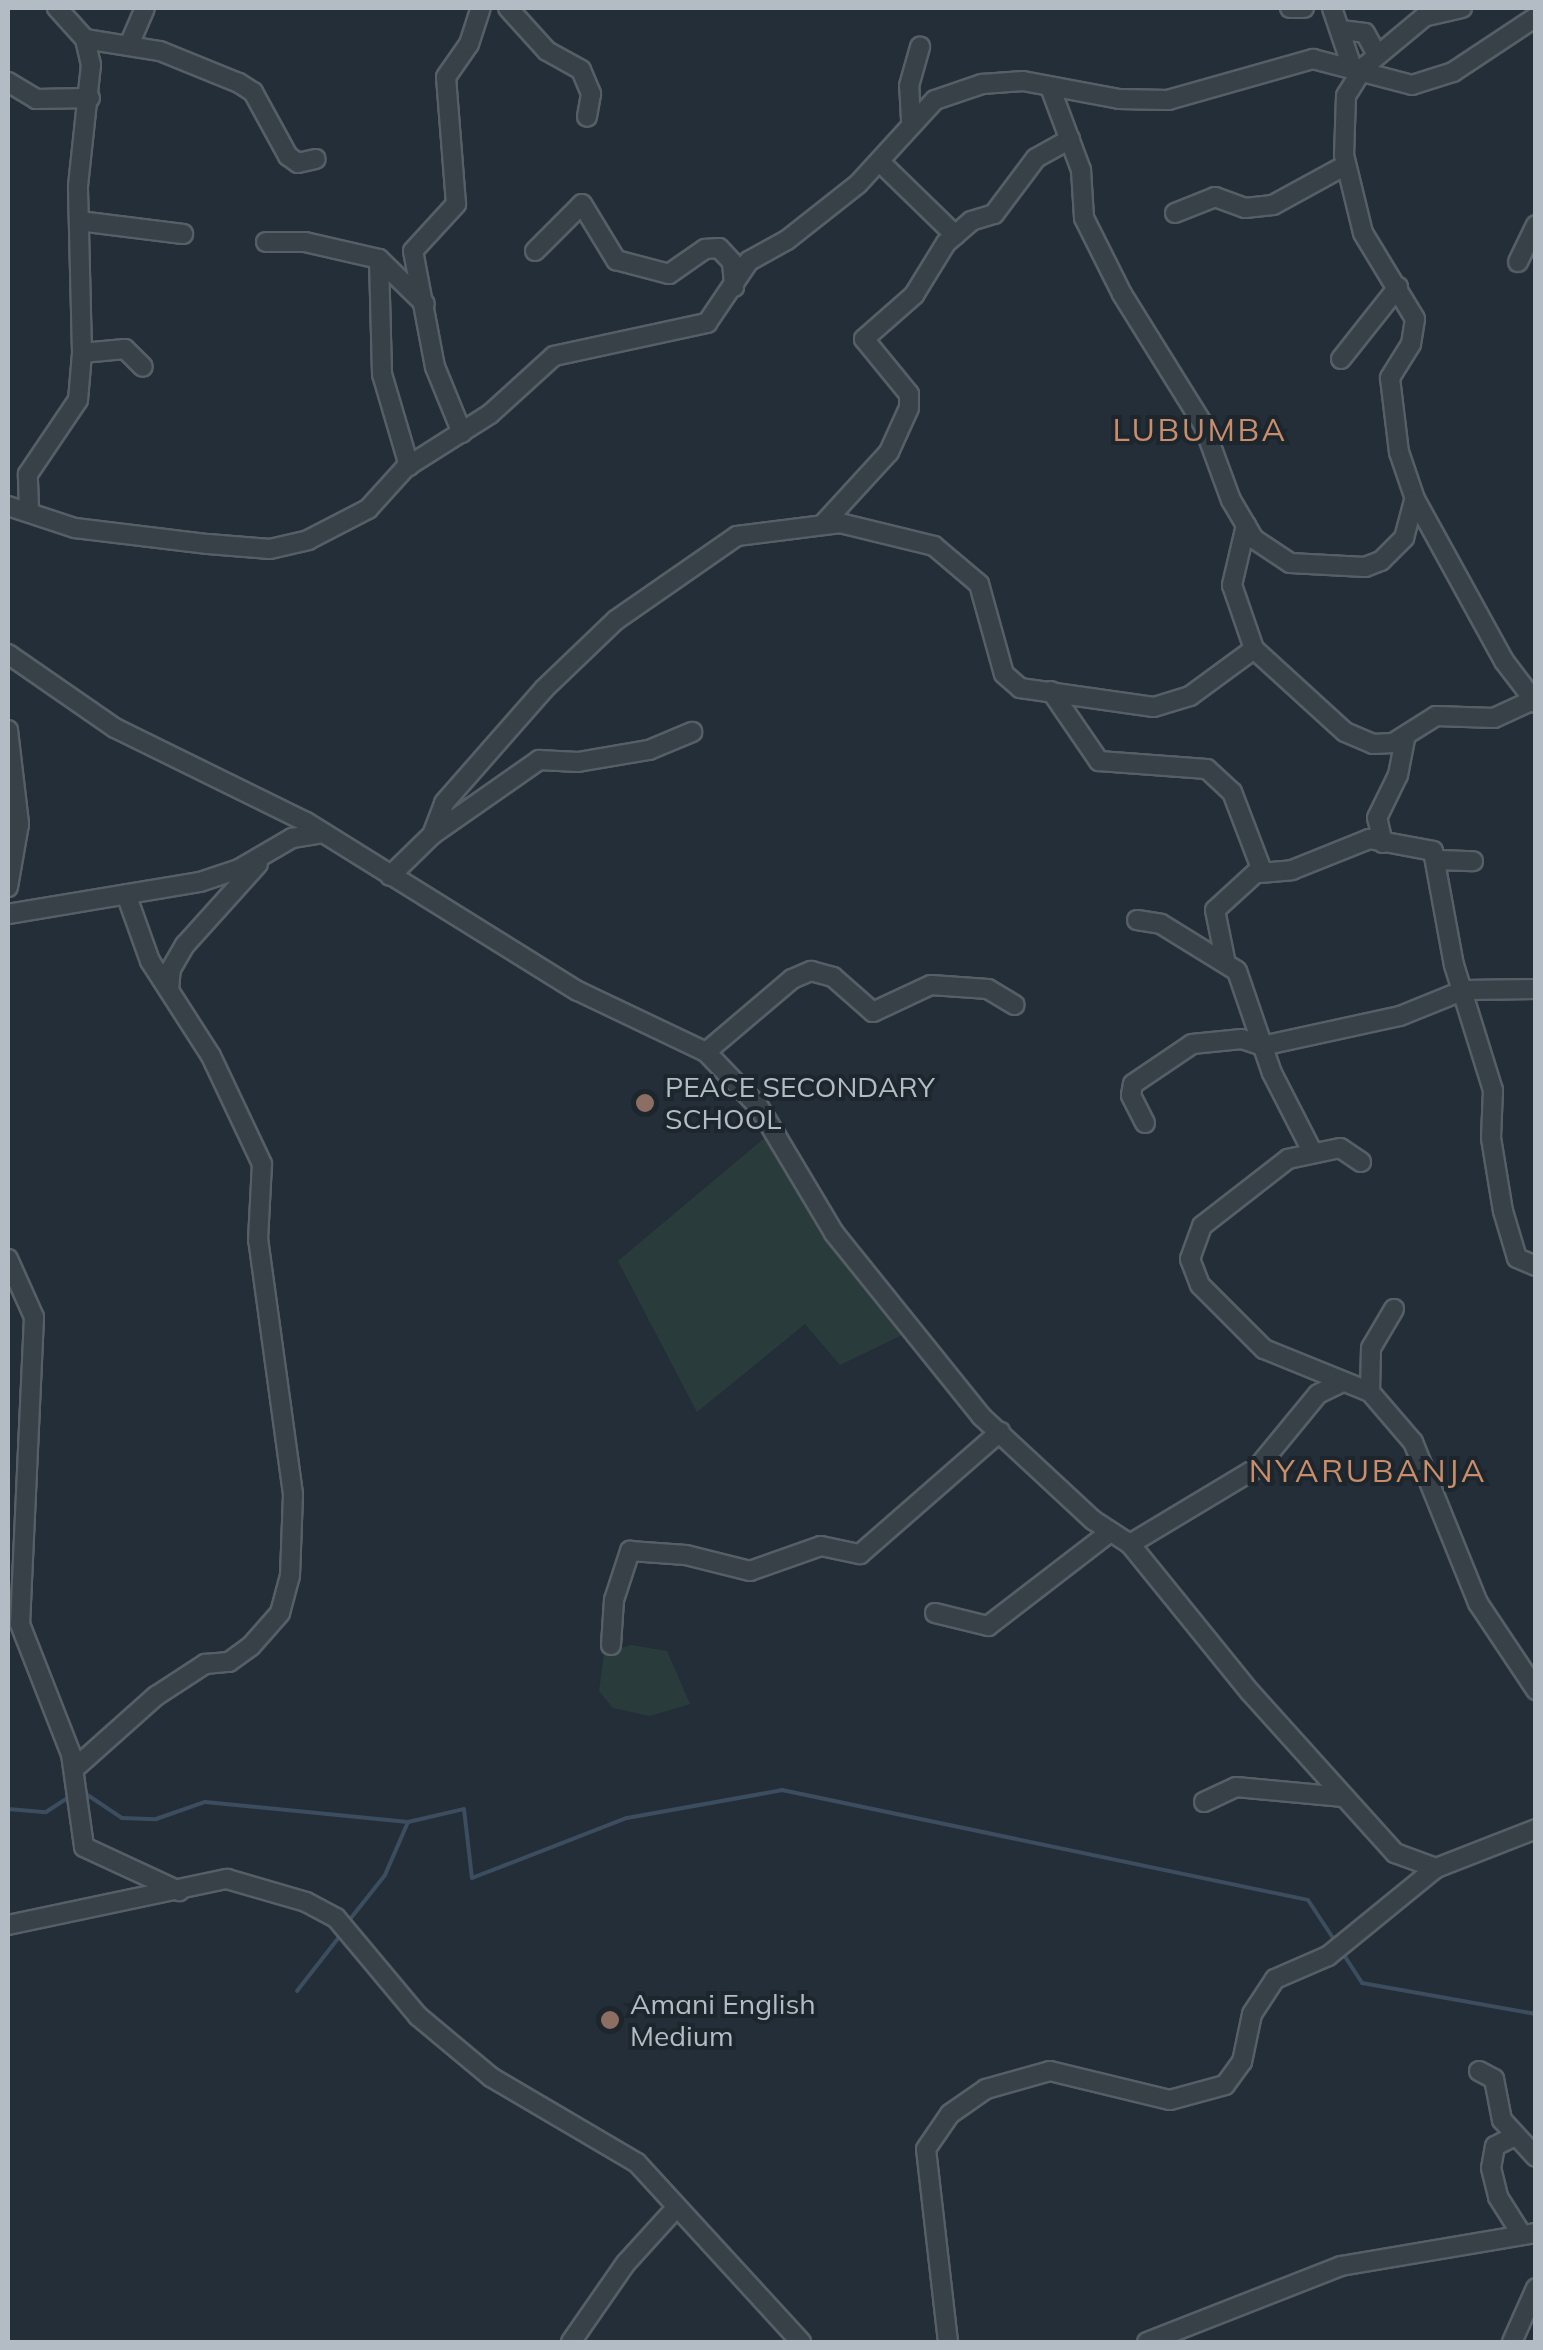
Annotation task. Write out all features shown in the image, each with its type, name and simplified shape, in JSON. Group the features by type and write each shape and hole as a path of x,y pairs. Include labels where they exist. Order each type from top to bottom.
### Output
{"street":[{"path":"28,510 28,474 78,400 82,353 79,222 90,65 85,39 57,8"},
{"path":"90,65 123,45 145,8"},
{"path":"462,433 435,367 413,252 456,204 446,77 469,44 481,8"},
{"path":"508,8 547,50 581,70 590,94 586,117"},
{"path":"1290,8 1304,8"},
{"path":"1332,8 1341,30 1364,62"},
{"path":"1246,525 1232,586 1254,649 1344,732 1373,744 1405,738 1436,716 1494,718 1534,701 1504,661 1414,499 1390,395 1390,378 1416,330 1398,288 1362,233 1346,165 1346,96 1364,62 1424,17 1462,8"},
{"path":"1517,8 1536,16"},
{"path":"8,506 75,528 270,549 308,540 362,514 409,466 462,433 554,356 610,340 693,330 720,311 749,261 788,240 880,162 911,120 935,100 982,84 1023,81 1147,103 1292,62 1364,62 1412,86 1432,82 1536,16"},
{"path":"1341,30 1365,33 1364,62"},
{"path":"85,39 123,45 239,84 254,92 288,156 298,163 316,159"},
{"path":"911,120 909,86 920,46"},
{"path":"8,82 36,98 90,98"},
{"path":"1050,87 1081,170 1084,218 1105,264 1185,390 1246,525 1267,553 1290,562 1365,567 1381,561 1404,538 1414,499"},
{"path":"824,523 889,452 910,408 909,394 864,339 914,295 955,235 980,216 994,214 1036,158 1070,139"},
{"path":"880,162 955,235"},
{"path":"1175,213 1214,197 1245,208 1273,205 1346,165"},
{"path":"535,251 582,204 616,260 669,274 705,249 719,248 732,262 734,287"},
{"path":"79,222 183,234"},
{"path":"1518,262 1536,225"},
{"path":"266,242 305,242 380,259 425,304"},
{"path":"380,259 382,374 409,466"},
{"path":"1341,359 1398,288"},
{"path":"82,353 125,350 144,367"},
{"path":"432,835 444,803 466,776 616,620 737,536 824,523 906,535 954,558 989,604 1004,674 1020,688 1154,707 1190,696 1254,649"},
{"path":"8,654 115,728 324,833 578,991 706,1052 759,1107 834,1232 1000,1432 1110,1532 1130,1544 1396,1853 1436,1868"},
{"path":"1051,691 1098,761 1216,774 1244,814 1260,873"},
{"path":"8,730 20,824 8,887"},
{"path":"390,876 432,835 539,760 578,762 649,750 692,732"},
{"path":"1382,844 1377,818 1398,775 1405,738"},
{"path":"8,914 200,882 266,856 292,838 324,833"},
{"path":"1312,1151 1262,1046 1246,988 1226,960 1215,910 1260,873 1292,870 1356,841 1428,848 1438,860 1442,911 1481,1067 1493,1090 1491,1138 1503,1210 1518,1258 1536,1266"},
{"path":"170,990 180,953 266,856"},
{"path":"1438,860 1473,861"},
{"path":"76,1777 156,1696 205,1664 228,1662 251,1646 280,1613 290,1576 293,1494 258,1240 262,1164 212,1056 144,944 126,894"},
{"path":"1137,920 1161,924 1226,960"},
{"path":"144,944 180,953"},
{"path":"706,1052 792,979 810,971 833,977 872,1012 931,985 988,989 1015,1005"},
{"path":"1144,1123 1132,1087 1169,1054 1221,1040 1262,1046 1400,1016 1464,990 1536,990"},
{"path":"1361,1162 1340,1148 1312,1151 1265,1174 1202,1226 1190,1258 1200,1285 1237,1327 1264,1349 1370,1392 1413,1442 1478,1604 1536,1690"},
{"path":"8,1260 34,1316 16,1604 76,1777 78,1835 87,1850 180,1891"},
{"path":"1370,1392 1371,1348 1394,1309"},
{"path":"1130,1544 1258,1467 1318,1394 1343,1382"},
{"path":"611,1645 614,1600 630,1552 686,1555 750,1571 821,1546 860,1554 881,1542 1000,1432"},
{"path":"935,1613 988,1626 1110,1532"},
{"path":"1204,1802 1236,1786 1344,1797"},
{"path":"948,2342 926,2149 950,2114 986,2089 1050,2071 1170,2100 1225,2085 1242,2062 1252,2014 1275,1978 1328,1956 1436,1868 1536,1829"},
{"path":"8,1925 228,1879 252,1882 336,1918 353,1942 442,2038 491,2078 624,2154 802,2342"},
{"path":"1479,2071 1494,2079 1497,2104 1513,2137 1536,2157"},
{"path":"1147,2342 1341,2266 1529,2234 1498,2196 1491,2168 1495,2146 1513,2137"},
{"path":"571,2342 626,2263 674,2209"},
{"path":"1512,2342 1536,2288"}],"green space":[{"path":"767,1136 906,1333 840,1365 805,1324 697,1412 618,1261"},
{"path":"631,1645 667,1651 690,1704 650,1716 613,1708 599,1691 604,1654"}],"waterway":[{"path":"347,1923 385,1875 408,1822 464,1809 472,1878 627,1818 782,1790 1308,1900 1337,1944"},
{"path":"83,1792 122,1818 156,1819 205,1802 408,1822"},
{"path":"8,1809 46,1812 69,1797"},
{"path":"297,1991 340,1936"},
{"path":"1342,1952 1362,1983 1536,2014"}],"place":[{"name":"PEACE SECONDARY SCHOOL","path":"645,1103"},
{"name":"Amani English Medium","path":"610,2020"}],"district":[{"name":"LUBUMBA","path":"1200,429"},
{"name":"NYARUBANJA","path":"1368,1470"}]}
